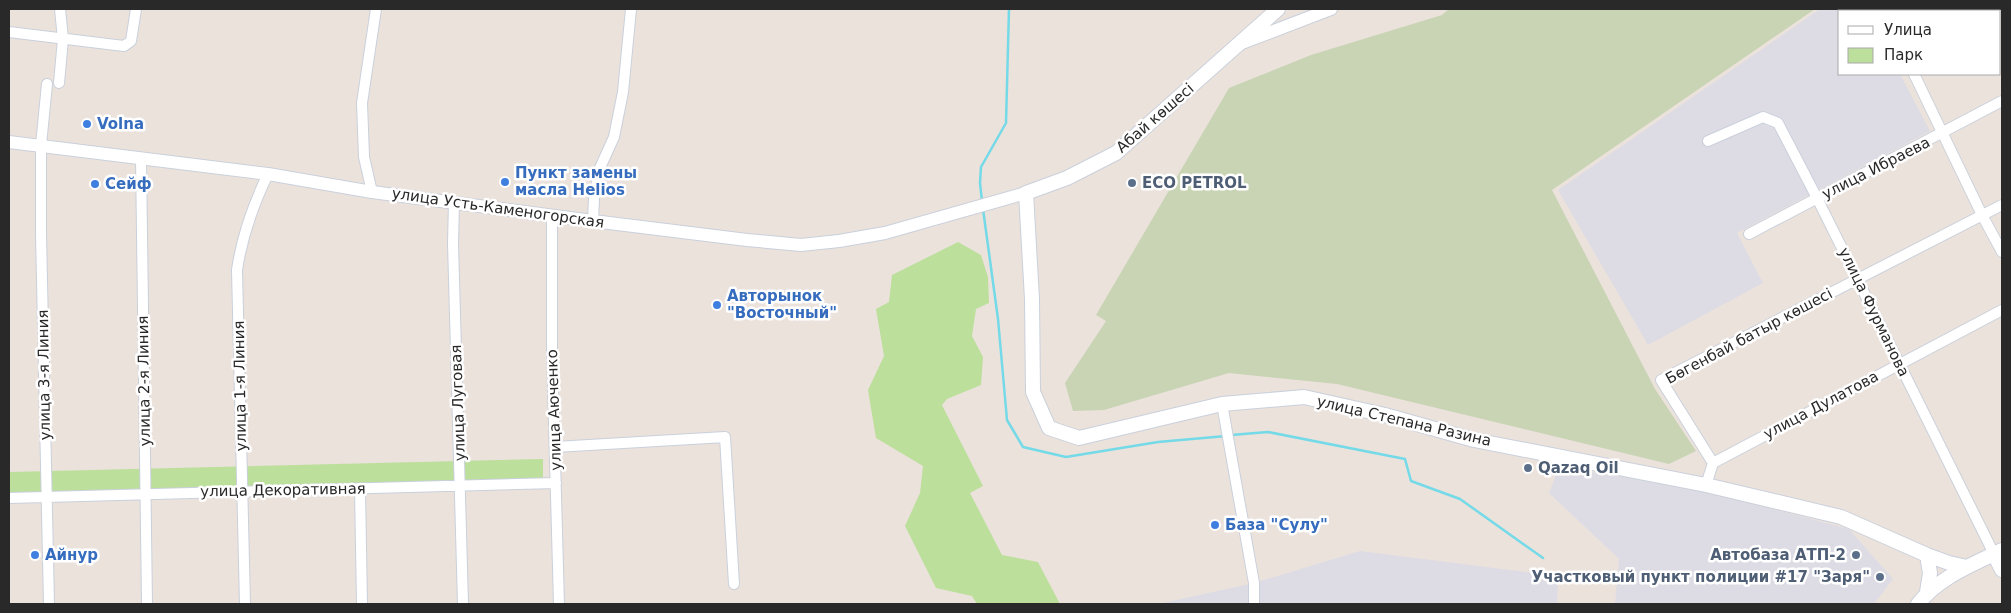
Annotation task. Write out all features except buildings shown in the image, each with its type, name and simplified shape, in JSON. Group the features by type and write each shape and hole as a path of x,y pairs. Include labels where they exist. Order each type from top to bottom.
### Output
{"main road":[{"name":"Абай көшесі","path":"1026,193 1067,178 1116,152 1278,9"},
{"name":"улица Степана Разина","path":"1026,193 1032,299 1034,392 1049,428 1079,438 1222,404 1304,398 1385,415 1474,440 1706,485 1841,517 1927,555 1967,567"},
{"path":"1918,604 1927,592 1944,580 1998,552"},
{"name":"улица Фурманова","path":"1998,552 2002,570"},
{"path":"1927,555 1930,573 1927,592"}],"street":[{"path":"59,83 64,39 60,9"},
{"path":"9,32 124,46 131,41 136,9"},
{"path":"372,192 364,157 362,103 376,9"},
{"path":"593,221 594,199 599,170 614,137 623,92 631,9"},
{"path":"1239,44 1331,9"},
{"path":"1914,75 1982,215 2002,252"},
{"name":"улица 3-я Линия","path":"48,84 41,145 49,604"},
{"name":"улица Ибраева","path":"1749,234 2002,101"},
{"name":"улица Фурманова","path":"1708,141 1763,117 1778,124 1817,198 1899,364 1998,552"},
{"name":"улица Усть-Каменогорская","path":"9,142 268,174 372,192 593,221 801,245 876,235 985,204"},
{"name":"улица 2-я Линия","path":"141,159 147,604"},
{"name":"улица 1-я Линия","path":"244,604 236,270 240,249 254,202 268,174"},
{"name":"Абай көшесі","path":"985,204 1026,193"},
{"name":"улица Луговая","path":"454,202 453,243 463,604"},
{"name":"Бөгенбай батыр көшесі","path":"1713,463 1660,380 1856,278 2002,205"},
{"name":"улица Аюченко","path":"552,215 552,351 559,604"},
{"name":"улица Дулатова","path":"1713,463 2002,310"},
{"path":"1222,404 1254,583 1254,604"},
{"path":"556,448 725,437 734,584"},
{"path":"1706,485 1713,463"},
{"name":"улица Декоративная","path":"9,498 556,483"},
{"path":"360,488 362,604"}],"shaded area":[{"path":"1820,9 1867,10 1838,10 1838,75 1901,75 1930,131 1737,233 1763,283 1648,345 1558,190"},
{"path":"1559,467 1687,487 1849,529 1893,579 1874,604 1615,604 1619,559 1549,493"},
{"path":"1360,551 1558,576 1557,604 1158,604 1254,583"}],"green space":[{"path":"1449,9 1815,9 1552,190 1655,389 1696,451 1669,464 1337,384 1229,373 1104,410 1073,411 1065,383 1106,321 1096,315 1229,88 1311,55 1442,15"},
{"path":"958,242 981,255 988,277 989,303 976,309 972,336 983,357 981,385 947,399 942,405 983,486 970,493 1002,555 1038,562 1060,604 977,604 972,596 936,588 905,526 920,493 923,466 876,438 868,390 884,356 876,309 889,302 892,275"},
{"path":"543,459 543,484 9,495 9,472"}],"waterway":[{"path":"982,201 981,167 1006,123 1009,9"},
{"path":"983,209 998,319 1007,420 1023,447 1066,457 1158,442 1226,436"},
{"path":"1231,435 1268,432 1405,459 1411,481 1460,499 1543,558"}],"place":[{"name":"Volna","path":"87,124"},
{"name":"Пункт замены масла Helios","path":"505,182"},
{"name":"ECO PETROL","path":"1132,183"},
{"name":"Сейф","path":"95,184"},
{"name":"Авторынок \"Восточный\"","path":"717,305"},
{"name":"Qazaq Oil","path":"1528,468"},
{"name":"База \"Сулу\"","path":"1215,525"},
{"name":"Айнур","path":"35,555"},
{"name":"Автобаза АТП-2","path":"1856,555"},
{"name":"Участковый пункт полиции #17 \"Заря\"","path":"1880,577"}]}
